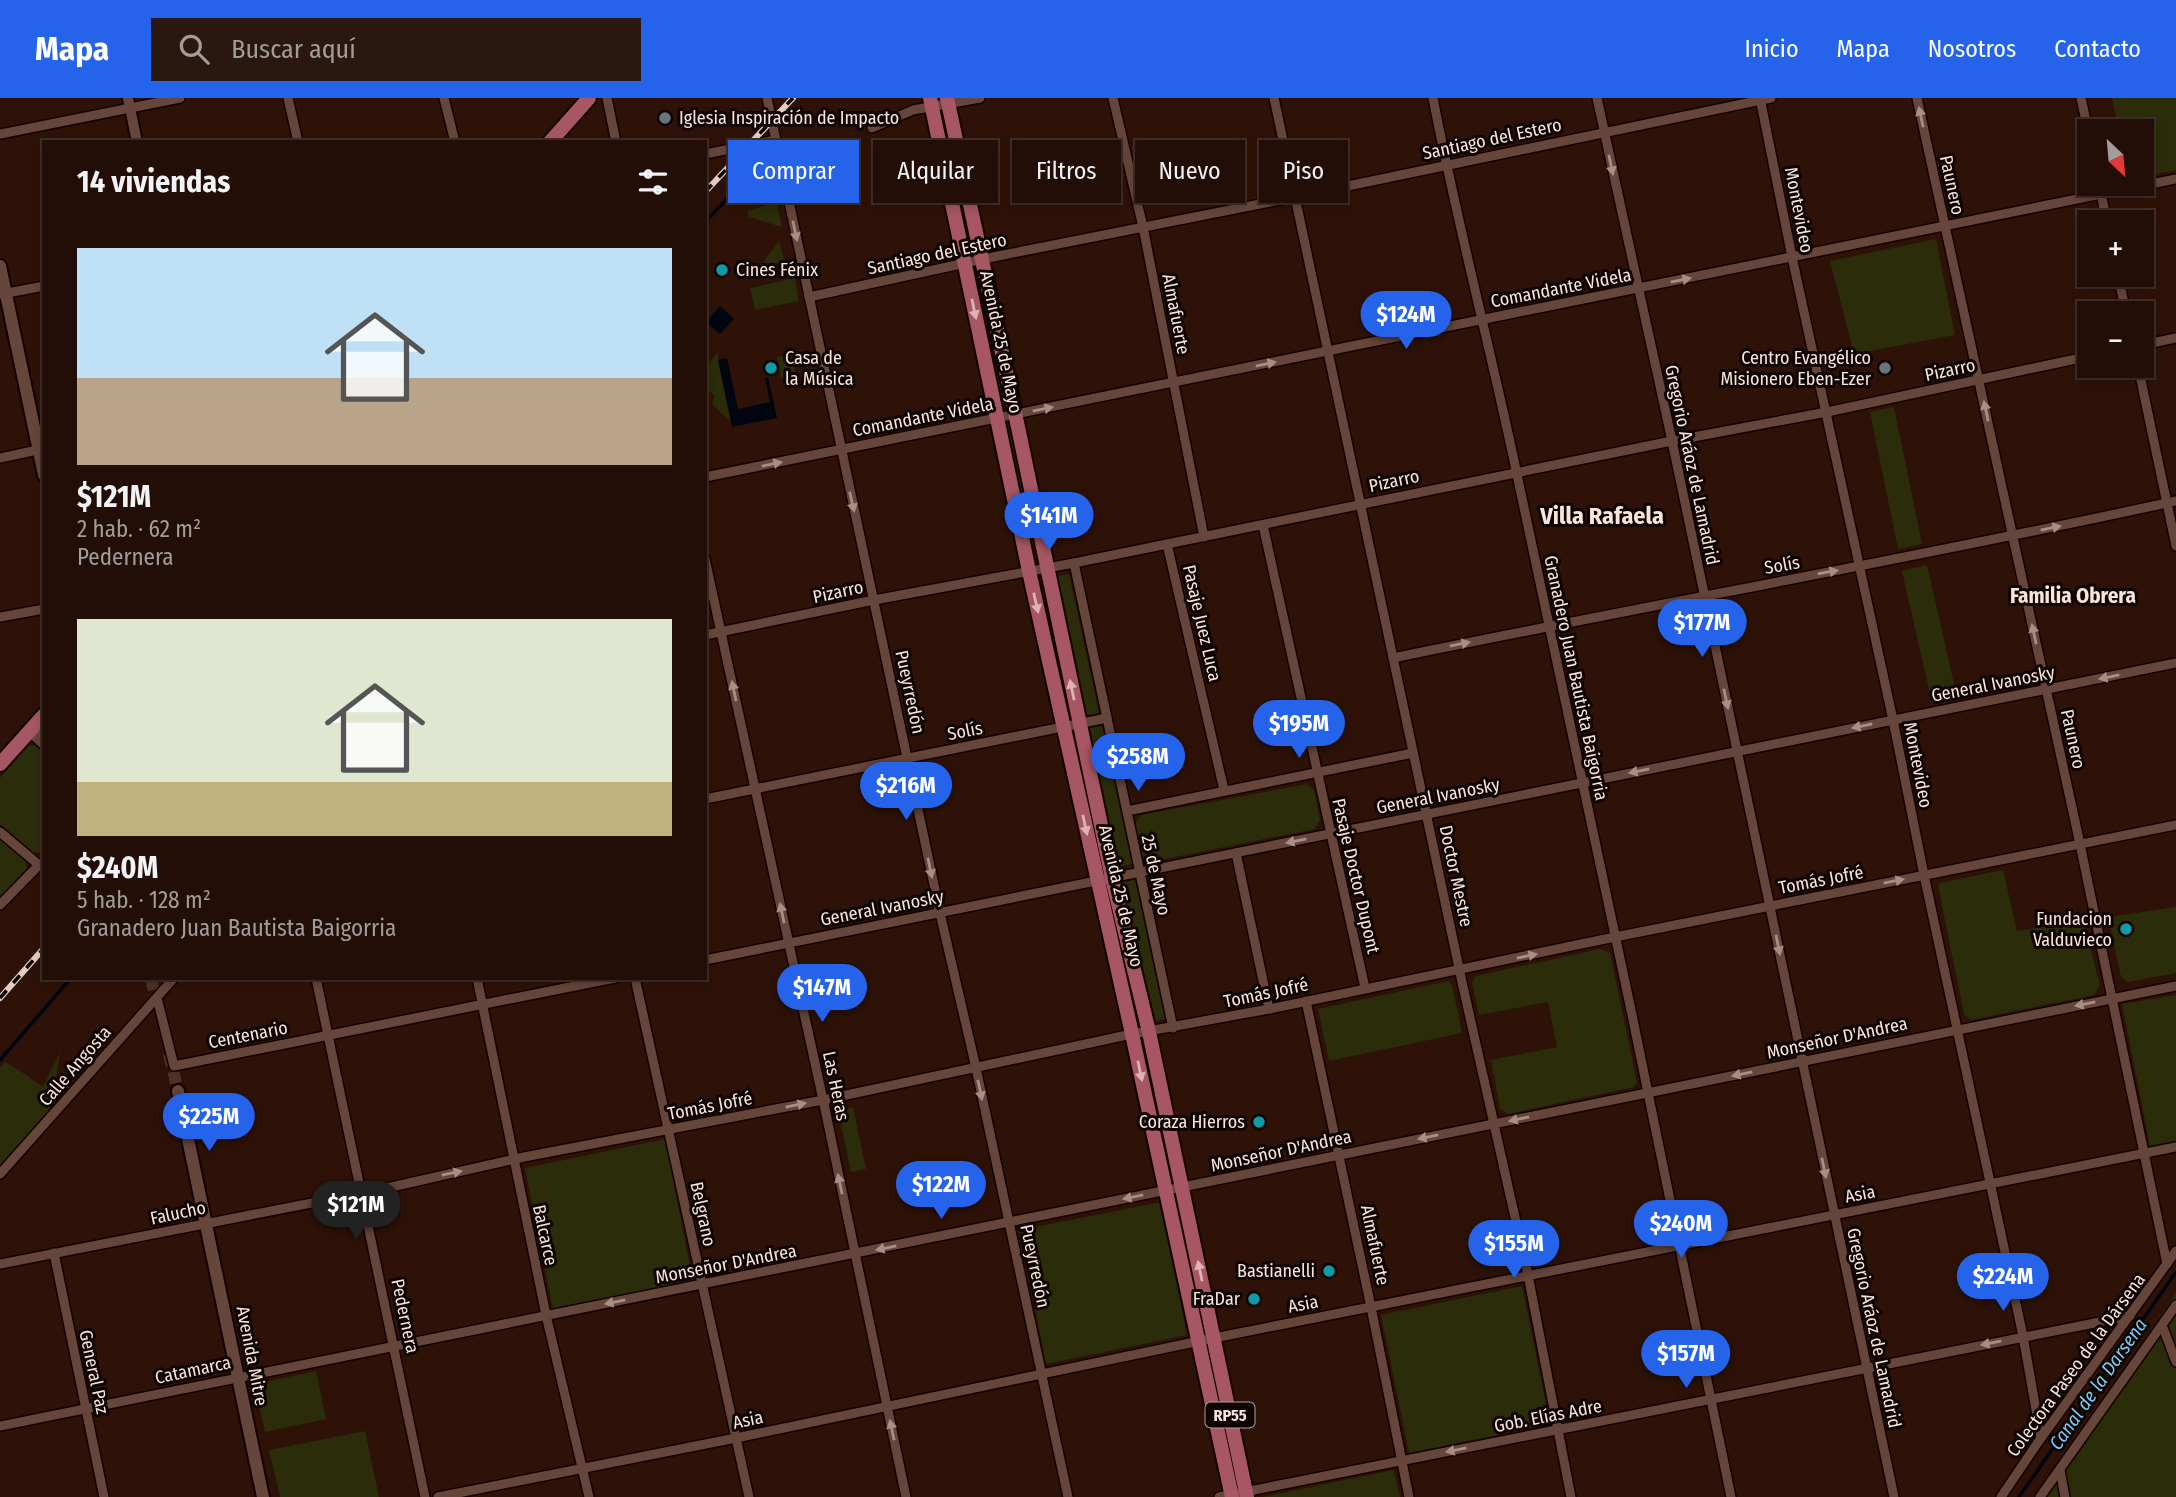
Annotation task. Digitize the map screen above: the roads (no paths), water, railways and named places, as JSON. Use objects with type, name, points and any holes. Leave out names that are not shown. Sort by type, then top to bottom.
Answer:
[{"type":"main road","points":[[552,140],[589,98]]},
{"type":"main road","name":"Avenida 25 de Mayo","points":[[947,100],[1079,724],[1132,1034],[1197,1341],[1235,1495]]},
{"type":"main road","name":"Avenida 25 de Mayo","points":[[931,102],[1064,727],[1104,879],[1149,1032],[1214,1338],[1235,1495]]},
{"type":"main road","points":[[0,266],[3,294],[41,449]]},
{"type":"main road","points":[[0,764],[42,717]]},
{"type":"main road","points":[[30,730],[42,741]]},
{"type":"main road","name":"Avenida Mitre","points":[[178,1091],[263,1497]]},
{"type":"street","points":[[0,134],[129,103],[180,98]]},
{"type":"street","points":[[288,98],[298,140]]},
{"type":"street","points":[[444,98],[454,140]]},
{"type":"street","points":[[607,98],[616,140]]},
{"type":"street","name":"Pueyrredón","points":[[767,98],[776,140]]},
{"type":"street","points":[[872,128],[931,102],[962,102],[980,98]]},
{"type":"street","name":"Almafuerte","points":[[1113,98],[1143,227],[1204,537]]},
{"type":"street","name":"Doctor Mestre","points":[[1273,98],[1282,140]]},
{"type":"street","name":"Granadero Juan Bautista Baigorria","points":[[1433,98],[1517,472],[1679,1245]]},
{"type":"street","name":"Gregorio Aráoz de Lamadrid","points":[[1597,98],[1672,441],[1894,1497]]},
{"type":"street","name":"Santiago del Estero","points":[[1348,186],[1771,98]]},
{"type":"street","name":"Paunero","points":[[1917,98],[2080,844],[2167,1264]]},
{"type":"street","points":[[2081,98],[2086,119]]},
{"type":"street","name":"Montevideo","points":[[1760,99],[2023,1336],[2040,1438]]},
{"type":"street","points":[[129,103],[137,140]]},
{"type":"street","points":[[707,154],[728,150]]},
{"type":"street","name":"Comandante Videla","points":[[2154,183],[2176,179]]},
{"type":"street","name":"Comandante Videla","points":[[707,477],[2091,196]]},
{"type":"street","name":"Pueyrredón","points":[[789,203],[1068,1497]]},
{"type":"street","name":"Santiago del Estero","points":[[808,297],[1265,203]]},
{"type":"street","name":"Doctor Mestre","points":[[1296,203],[1426,814],[1528,1275],[1571,1497]]},
{"type":"street","points":[[3,294],[42,286]]},
{"type":"street","points":[[2154,343],[2176,338]]},
{"type":"street","name":"Pizarro","points":[[707,635],[1827,412],[2077,359]]},
{"type":"street","points":[[2140,378],[2172,503],[2176,546]]},
{"type":"street","points":[[0,458],[41,449]]},
{"type":"street","name":"Solís","points":[[1394,657],[2172,503]]},
{"type":"street","name":"Pasaje Doctor Dupont","points":[[1263,525],[1365,988]]},
{"type":"street","name":"Pasaje Juez Luca","points":[[1167,544],[1224,790]]},
{"type":"street","name":"25 de Mayo","points":[[1074,563],[1172,1028]]},
{"type":"street","name":"Las Heras","points":[[707,568],[906,1497]]},
{"type":"street","points":[[0,617],[42,609]]},
{"type":"street","name":"General Ivanosky","points":[[707,960],[2176,663]]},
{"type":"street","name":"Solís","points":[[707,799],[1107,718]]},
{"type":"street","points":[[1127,811],[1413,753]]},
{"type":"street","name":"Tomás Jofré","points":[[362,1193],[513,1160],[823,1100],[1132,1034],[1269,1009],[2176,825]]},
{"type":"street","points":[[0,832],[39,865],[0,905]]},
{"type":"street","points":[[1236,853],[1269,1009]]},
{"type":"street","name":"Calle Angosta","points":[[0,1174],[172,980]]},
{"type":"street","name":"Pedernera","points":[[316,980],[425,1497]]},
{"type":"street","name":"Balcarce","points":[[477,980],[546,1315],[589,1497]]},
{"type":"street","points":[[328,1036],[605,980]]},
{"type":"street","name":"Belgrano","points":[[635,980],[749,1497]]},
{"type":"street","name":"Monseñor D'Andrea","points":[[392,1345],[702,1285],[2176,986]]},
{"type":"street","name":"Centenario","points":[[156,998],[174,1066],[328,1036]]},
{"type":"street","name":"Almafuerte","points":[[1306,1001],[1409,1497]]},
{"type":"street","name":"Asia","points":[[438,1497],[736,1438],[1197,1341],[2176,1147]]},
{"type":"street","name":"Falucho","points":[[0,1264],[362,1193]]},
{"type":"street","points":[[1679,1245],[1731,1497]]},
{"type":"street","name":"Colectora Paseo de la Dársena","points":[[2001,1497],[2040,1438],[2176,1251]]},
{"type":"street","name":"General Paz","points":[[54,1253],[104,1497]]},
{"type":"street","points":[[2040,1497],[2176,1305]]},
{"type":"street","name":"Gob. Elías Adre","points":[[1235,1495],[2023,1336],[2130,1317]]},
{"type":"street","points":[[2162,1325],[2176,1362]]},
{"type":"street","name":"Catamarca","points":[[0,1426],[392,1345]]},
{"type":"street","points":[[2060,1470],[2065,1497]]},
{"type":"waterway","points":[[707,220],[728,196]]},
{"type":"waterway","points":[[0,1060],[69,980]]},
{"type":"waterway","name":"Canal de la Darsena","points":[[2019,1497],[2176,1272]]},
{"type":"tunnel","points":[[151,980],[158,1009]]},
{"type":"tunnel","points":[[169,1054],[178,1091]]},
{"type":"railway","points":[[707,190],[793,98]]},
{"type":"railway","points":[[0,998],[42,950]]},
{"type":"place","name":"Iglesia Inspiración de Impacto","points":[[665,118]]},
{"type":"place","name":"Cines Fénix","points":[[722,270]]},
{"type":"place","name":"Casa de la Música","points":[[771,368]]},
{"type":"place","name":"Centro Evangélico Misionero Eben-Ezer","points":[[1885,368]]},
{"type":"place","name":"Fundacion Valduvieco","points":[[2126,929]]},
{"type":"place","name":"Coraza Hierros","points":[[1259,1122]]},
{"type":"place","name":"Bastianelli","points":[[1329,1271]]},
{"type":"place","name":"FraDar","points":[[1254,1299]]},
{"type":"district","name":"Villa Rafaela","points":[[1602,516]]},
{"type":"district","name":"Familia Obrera","points":[[2073,596]]}]
